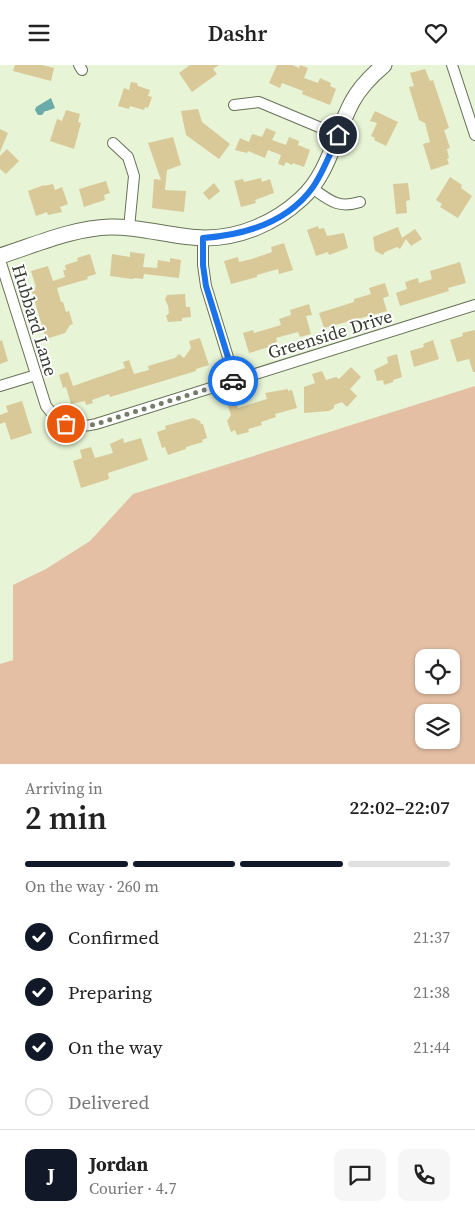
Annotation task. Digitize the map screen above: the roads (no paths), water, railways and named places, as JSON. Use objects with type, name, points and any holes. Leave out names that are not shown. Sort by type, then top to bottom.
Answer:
[{"type":"street","points":[[0,256],[81,231],[111,227],[203,238],[239,233],[263,225],[286,213],[312,188],[323,171],[352,102],[366,81],[384,65]]},
{"type":"street","points":[[452,65],[475,135]]},
{"type":"street","points":[[234,105],[259,102],[338,135]]},
{"type":"street","points":[[113,143],[128,157],[134,176],[129,228]]},
{"type":"street","points":[[312,188],[334,203],[344,205],[360,203]]},
{"type":"street","points":[[203,238],[206,286],[235,380]]},
{"type":"street","name":"Hubbard Lane","points":[[0,261],[46,406],[53,415]]},
{"type":"street","name":"Greenside Drive","points":[[53,415],[73,426],[88,426],[475,305]]},
{"type":"street","points":[[0,386],[36,375]]},
{"type":"water","points":[[51,98],[55,108],[45,111],[42,115],[38,115],[35,110],[36,107]]}]
